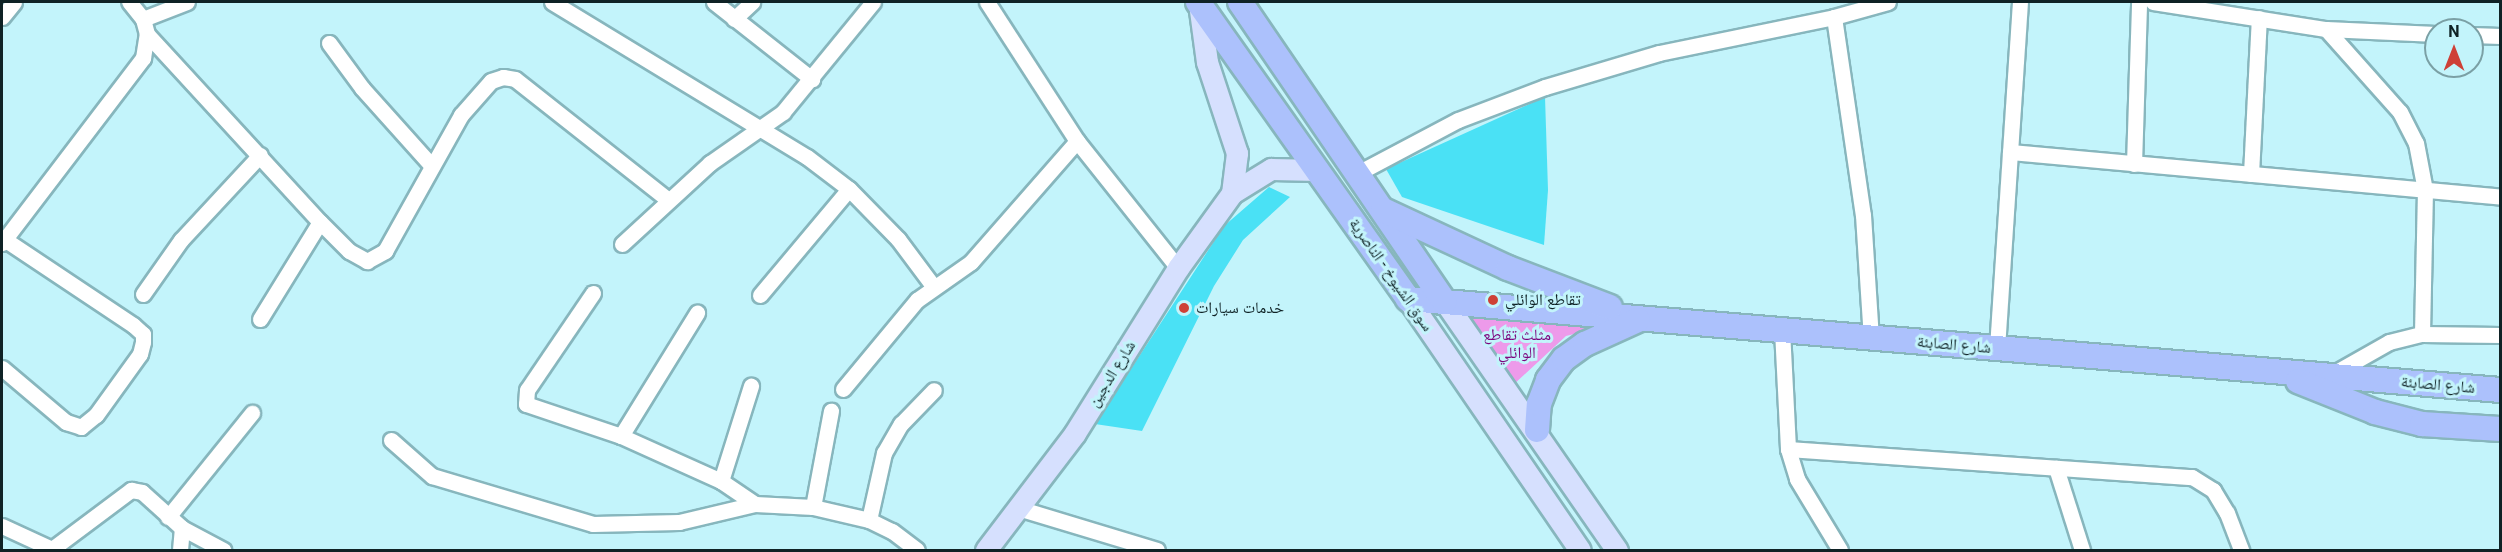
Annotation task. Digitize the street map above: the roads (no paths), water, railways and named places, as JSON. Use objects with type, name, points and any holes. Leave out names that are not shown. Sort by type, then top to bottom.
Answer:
[{"type":"main road","name":"سوق الشيوخ - الناصرية","points":[[1198,2],[1408,299]]},
{"type":"main road","name":"سوق الشيوخ - الناصرية","points":[[1240,2],[1445,302]]},
{"type":"main road","points":[[1381,208],[1508,268],[1640,318]]},
{"type":"main road","name":"شارع الصابئة","points":[[1408,299],[2500,390]]},
{"type":"main road","points":[[1537,430],[1539,404],[1548,380],[1564,359],[1585,344],[1640,318]]},
{"type":"main road","points":[[2265,371],[2375,412],[2422,424],[2500,429]]},
{"type":"street","points":[[2,16],[14,2]]},
{"type":"street","points":[[129,2],[145,27],[320,222],[349,251],[367,261],[385,251],[431,165],[461,116],[491,81],[503,77],[515,79],[667,199]]},
{"type":"street","points":[[145,27],[187,2]]},
{"type":"street","points":[[552,2],[763,128],[849,189],[898,239],[933,286]]},
{"type":"street","points":[[714,2],[812,79]]},
{"type":"street","points":[[734,19],[752,2]]},
{"type":"street","points":[[622,244],[667,199],[710,163],[783,112],[873,2]]},
{"type":"street","points":[[987,2],[1077,141],[1178,268]]},
{"type":"street","points":[[1198,2],[1208,62],[1236,153],[1232,193]]},
{"type":"street","points":[[1356,174],[1458,120],[1545,87],[1659,53],[1834,17],[1888,2]]},
{"type":"street","points":[[1996,348],[2020,2]]},
{"type":"street","points":[[2134,164],[2139,2]]},
{"type":"street","points":[[2153,2],[2326,29],[2424,33]]},
{"type":"street","points":[[1834,17],[1862,204],[1871,338]]},
{"type":"street","points":[[2252,174],[2259,18]]},
{"type":"street","points":[[2,368],[66,422],[81,427],[96,416],[140,354],[143,334],[133,325],[3,241],[143,58],[145,27]]},
{"type":"street","points":[[2326,29],[2400,112],[2416,143],[2425,190],[2422,334]]},
{"type":"street","points":[[2484,35],[2500,36]]},
{"type":"street","points":[[329,43],[362,88],[431,165]]},
{"type":"street","points":[[843,389],[933,286],[970,262],[1077,141]]},
{"type":"street","points":[[2010,152],[2500,197]]},
{"type":"street","points":[[143,294],[181,240],[260,155]]},
{"type":"street","name":"شارع الدجين","points":[[986,550],[1075,433],[1178,268],[1232,193],[1271,169],[1318,170]]},
{"type":"street","points":[[760,295],[849,189]]},
{"type":"street","points":[[260,319],[320,222]]},
{"type":"street","points":[[593,293],[527,390],[526,404],[621,436],[721,482],[755,504]]},
{"type":"street","name":"سوق الشيوخ - الناصرية","points":[[1408,299],[1580,550]]},
{"type":"street","name":"سوق الشيوخ - الناصرية","points":[[1445,302],[1537,430],[1617,550]]},
{"type":"street","points":[[621,436],[697,313]]},
{"type":"street","points":[[1782,330],[1788,450],[1797,479],[1840,550]]},
{"type":"street","points":[[2329,376],[2389,342],[2422,334],[2500,335]]},
{"type":"street","points":[[721,482],[752,386]]},
{"type":"street","points":[[869,520],[884,453],[901,424],[934,390]]},
{"type":"street","points":[[813,507],[831,411]]},
{"type":"street","points":[[168,518],[252,413]]},
{"type":"street","points":[[391,440],[432,476],[593,524],[679,522],[755,504],[813,507],[869,520],[892,531],[917,550]]},
{"type":"street","points":[[1788,450],[2192,477],[2213,490],[2227,513],[2241,550]]},
{"type":"street","points":[[2056,468],[2082,550]]},
{"type":"street","points":[[2,526],[52,549],[131,490],[142,492],[168,518],[223,550]]},
{"type":"street","points":[[1018,508],[1149,549]]},
{"type":"street","points":[[180,550],[182,528]]},
{"type":"place","name":"تقاطع الوائلي","points":[[1493,300]]},
{"type":"place","name":"خدمات سيارات","points":[[1184,308]]},
{"type":"park label","name":"مثلث تقاطع الوائلي","points":[[1517,344]]}]
